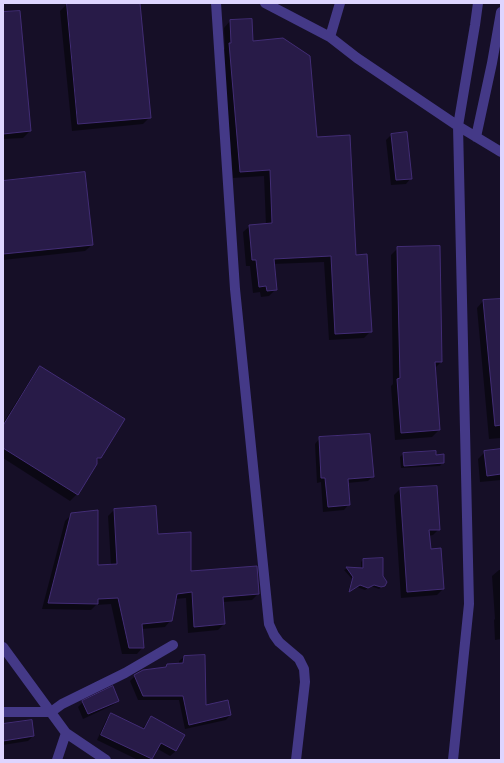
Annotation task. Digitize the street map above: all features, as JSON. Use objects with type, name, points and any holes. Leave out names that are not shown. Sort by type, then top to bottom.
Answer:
[{"type":"street","points":[[216,3],[235,289],[269,624],[279,642],[299,659],[304,669],[305,682],[296,760]]},
{"type":"street","points":[[265,3],[330,37],[357,58],[458,126],[501,152]]},
{"type":"street","points":[[330,37],[340,3]]},
{"type":"street","points":[[454,760],[469,604],[458,126],[476,25],[478,3]]},
{"type":"street","points":[[476,137],[501,12]]},
{"type":"street","points":[[3,712],[51,712],[62,704],[125,673],[173,645]]},
{"type":"street","points":[[3,647],[66,733],[106,760]]},
{"type":"street","points":[[57,760],[66,733]]},
{"type":"building","points":[[67,3],[140,3],[151,118],[78,124]]},
{"type":"building","points":[[20,11],[31,131],[3,134],[3,12]]},
{"type":"building","points":[[252,19],[253,41],[283,38],[310,56],[317,137],[350,135],[356,255],[367,254],[372,332],[335,334],[331,256],[274,259],[277,290],[267,291],[266,286],[259,287],[256,260],[252,260],[249,225],[272,223],[270,170],[240,172],[229,43],[231,43],[230,20]]},
{"type":"building","points":[[407,132],[412,179],[396,180],[391,134]]},
{"type":"building","points":[[85,172],[93,245],[3,254],[3,181]]},
{"type":"building","points":[[440,246],[442,362],[435,362],[440,430],[401,433],[397,379],[400,378],[397,247]]},
{"type":"building","points":[[501,299],[501,425],[495,426],[483,300]]},
{"type":"building","points":[[40,366],[125,419],[101,458],[97,458],[97,464],[78,495],[3,448],[3,426]]},
{"type":"building","points":[[370,434],[374,477],[348,479],[350,505],[328,507],[325,478],[321,478],[319,437]]},
{"type":"building","points":[[501,449],[501,474],[487,476],[484,451]]},
{"type":"building","points":[[436,451],[436,455],[444,454],[444,463],[404,466],[403,453]]},
{"type":"building","points":[[437,486],[440,530],[429,530],[431,549],[441,548],[444,589],[407,592],[400,488]]},
{"type":"building","points":[[156,506],[158,534],[191,532],[191,571],[257,566],[259,594],[223,597],[225,624],[194,627],[192,592],[177,594],[172,621],[142,624],[144,648],[129,648],[118,598],[98,599],[98,604],[48,603],[71,513],[98,510],[98,565],[117,564],[114,509]]},
{"type":"building","points":[[383,558],[383,576],[387,582],[385,586],[381,587],[374,585],[368,588],[360,585],[349,592],[353,577],[346,567],[363,568],[363,559]]},
{"type":"building","points":[[205,655],[206,705],[228,700],[231,715],[189,725],[183,696],[143,696],[134,675],[143,670],[166,667],[167,664],[183,663],[184,656]]},
{"type":"building","points":[[113,686],[119,701],[88,714],[82,701]]},
{"type":"building","points":[[111,713],[144,729],[151,716],[185,735],[176,751],[161,743],[152,759],[101,735]]},
{"type":"building","points":[[32,720],[34,736],[3,741],[3,724]]}]
